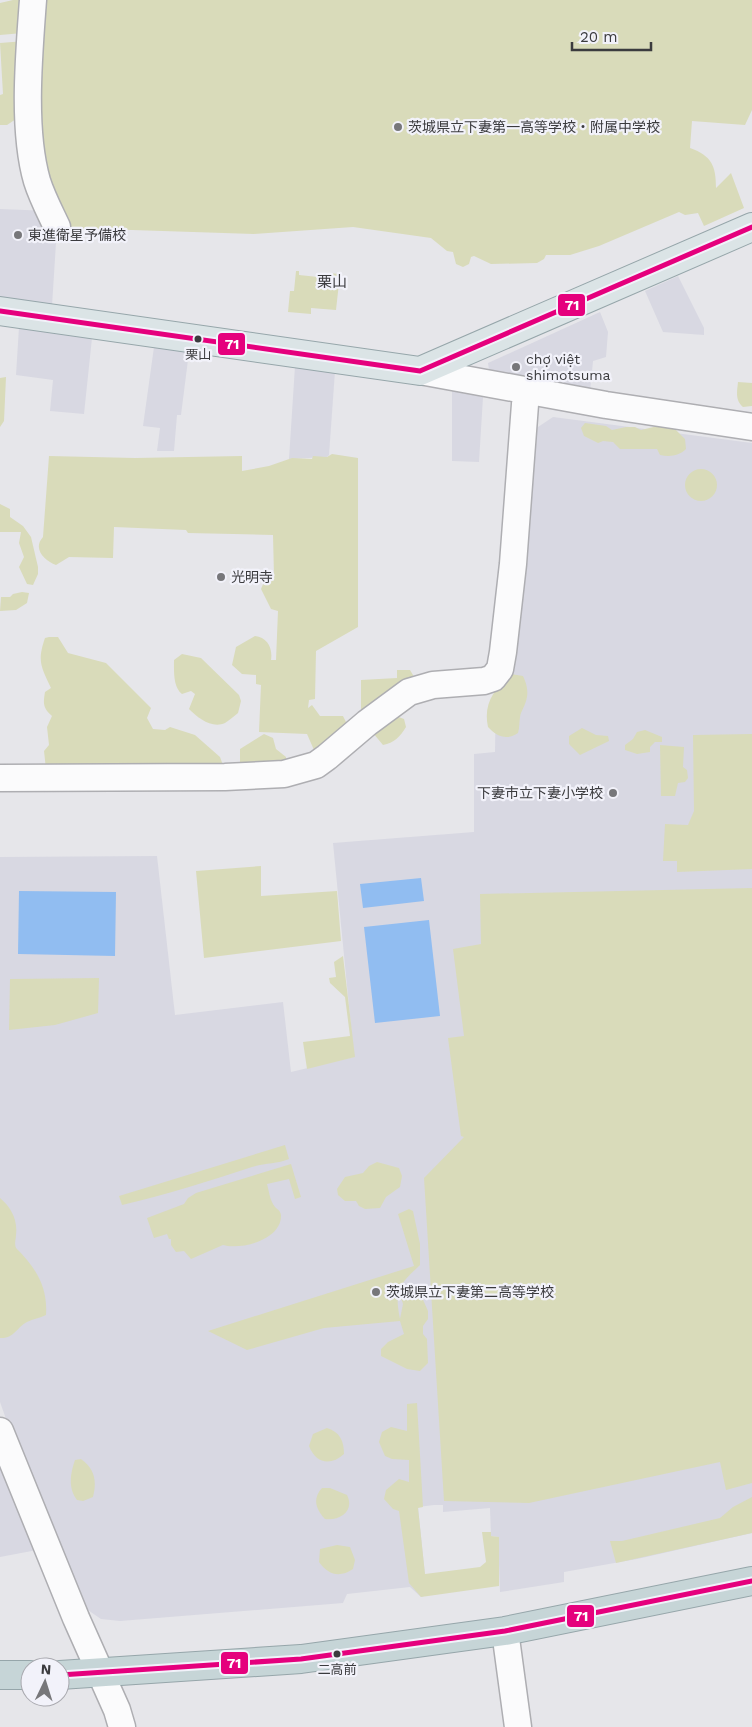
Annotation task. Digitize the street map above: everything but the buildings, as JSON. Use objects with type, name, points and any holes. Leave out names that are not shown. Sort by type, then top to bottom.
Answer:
[{"type":"highway","points":[[70,1674],[301,1659],[505,1631],[752,1581]]},
{"type":"highway","points":[[0,1675],[20,1675]]},
{"type":"main road","points":[[0,311],[420,371],[752,227]]},
{"type":"street","points":[[33,0],[29,67],[31,148],[37,181],[57,227]]},
{"type":"street","points":[[420,371],[526,391],[752,427]]},
{"type":"street","points":[[0,778],[225,777],[284,774],[316,765],[367,723],[409,692],[433,685],[484,681],[493,678],[500,669],[503,652],[513,564],[526,391]]},
{"type":"street","points":[[0,1431],[76,1618],[117,1710],[122,1727]]},
{"type":"street","points":[[505,1631],[518,1727]]},
{"type":"shaded area","points":[[0,209],[50,211],[57,227],[52,306],[0,298]]},
{"type":"shaded area","points":[[678,276],[704,328],[704,335],[663,332],[645,291]]},
{"type":"shaded area","points":[[600,312],[608,332],[606,357],[593,361],[590,391],[490,376],[488,363]]},
{"type":"shaded area","points":[[19,327],[92,338],[84,414],[50,411],[53,380],[16,375]]},
{"type":"shaded area","points":[[154,347],[189,352],[181,415],[177,415],[174,451],[157,451],[160,428],[143,426]]},
{"type":"shaded area","points":[[295,366],[335,371],[329,455],[327,457],[289,459]]},
{"type":"shaded area","points":[[452,391],[483,397],[479,462],[452,461]]},
{"type":"shaded area","name":"茨城県立下妻第二高等学校","points":[[553,417],[752,443],[752,1533],[637,1559],[564,1572],[564,1582],[500,1592],[498,1537],[491,1536],[490,1508],[443,1512],[443,1505],[418,1507],[427,1595],[421,1597],[410,1587],[347,1594],[343,1603],[120,1621],[101,1619],[82,1606],[16,1447],[0,1402],[0,857],[157,856],[175,1015],[283,1002],[291,1072],[354,1057],[333,843],[474,832],[474,754],[495,752],[496,692],[532,431]]},
{"type":"shaded area","points":[[0,1431],[37,1550],[0,1557]]},
{"type":"green space","points":[[26,0],[23,33],[0,35],[0,3]]},
{"type":"green space","name":"茨城県立下妻第一高等学校・附属中学校","points":[[41,0],[752,0],[752,110],[745,125],[692,121],[690,148],[708,158],[714,168],[716,188],[731,173],[744,208],[704,226],[698,213],[685,215],[679,212],[599,246],[570,255],[546,255],[544,259],[537,263],[491,264],[474,256],[471,257],[469,264],[463,267],[456,264],[453,252],[447,251],[431,238],[353,227],[254,234],[71,228],[55,202],[53,185],[48,178],[43,155],[44,148],[40,129]]},
{"type":"green space","points":[[25,41],[22,115],[7,125],[0,125],[0,95],[3,94],[0,43]]},
{"type":"green space","points":[[296,271],[299,271],[299,275],[328,278],[328,273],[340,274],[336,310],[311,308],[311,314],[288,312],[290,291],[294,291]]},
{"type":"green space","points":[[6,377],[4,421],[0,427],[0,378]]},
{"type":"green space","points":[[738,382],[752,383],[752,406],[743,407],[739,402],[737,396]]},
{"type":"green space","points":[[585,423],[606,426],[612,430],[626,427],[635,427],[641,430],[662,425],[672,426],[685,439],[686,449],[677,455],[667,456],[660,455],[657,449],[620,449],[613,442],[603,441],[598,443],[584,436],[581,428]]},
{"type":"green space","points":[[332,454],[358,458],[358,627],[316,651],[315,699],[309,700],[308,708],[312,705],[320,716],[343,716],[346,722],[314,750],[307,734],[259,732],[261,685],[256,684],[256,675],[242,674],[232,665],[236,647],[255,636],[266,641],[270,647],[271,660],[276,660],[278,611],[271,609],[261,589],[264,582],[274,576],[273,535],[188,533],[186,530],[114,527],[113,558],[69,557],[56,565],[44,558],[39,550],[40,541],[43,537],[49,456],[135,458],[242,456],[242,471],[269,466],[292,458],[312,459],[313,456],[327,457]]},
{"type":"green space","points":[[701,469],[707,470],[712,474],[716,479],[716,491],[712,496],[707,500],[701,501],[695,500],[690,496],[686,491],[685,485],[686,479],[690,474],[695,470]]},
{"type":"green space","points":[[0,504],[10,509],[10,517],[23,526],[31,537],[38,567],[38,574],[33,585],[27,584],[19,567],[24,557],[19,543],[21,532],[0,532]]},
{"type":"green space","points":[[29,593],[27,603],[16,610],[0,611],[1,597],[10,597],[13,594]]},
{"type":"green space","points":[[58,637],[68,653],[106,663],[151,708],[147,718],[153,729],[165,730],[170,727],[195,735],[220,757],[224,768],[46,769],[44,751],[49,745],[47,727],[52,716],[44,706],[44,700],[45,692],[51,688],[41,664],[41,653],[45,638]]},
{"type":"green space","points":[[182,654],[201,658],[239,695],[241,701],[238,713],[225,723],[215,725],[201,719],[189,709],[195,694],[191,691],[182,694],[177,687],[175,678],[174,660]]},
{"type":"green space","points":[[397,670],[410,670],[417,682],[361,717],[361,680],[397,678]]},
{"type":"green space","points":[[511,674],[523,676],[527,686],[527,695],[520,715],[518,733],[506,737],[498,735],[488,727],[487,711],[495,691]]},
{"type":"green space","points":[[396,716],[404,719],[406,727],[396,739],[383,745],[373,733]]},
{"type":"green space","points":[[582,728],[596,735],[608,736],[609,741],[580,755],[569,744],[569,736]]},
{"type":"green space","points":[[645,730],[662,737],[662,742],[655,742],[650,747],[650,752],[637,754],[625,750],[625,745],[633,739],[637,732]]},
{"type":"green space","points":[[264,734],[273,738],[276,749],[286,757],[286,764],[240,766],[240,749]]},
{"type":"green space","points":[[752,734],[752,869],[677,872],[677,861],[663,861],[665,824],[688,825],[694,811],[693,735]]},
{"type":"green space","points":[[660,745],[684,747],[683,767],[687,770],[688,778],[685,782],[678,783],[675,796],[661,796]]},
{"type":"green space","points":[[261,866],[261,896],[337,891],[341,941],[204,958],[196,871]]},
{"type":"green space","points":[[752,888],[752,1483],[726,1490],[720,1462],[529,1503],[444,1501],[424,1178],[464,1137],[461,1136],[448,1038],[464,1036],[453,949],[481,944],[480,894]]},
{"type":"green space","points":[[343,956],[355,1057],[307,1069],[303,1042],[350,1036],[345,997],[330,983],[329,978],[336,977],[334,962]]},
{"type":"green space","points":[[99,978],[98,1013],[55,1025],[9,1030],[10,979]]},
{"type":"green space","points":[[285,1145],[289,1159],[252,1167],[204,1183],[122,1205],[119,1196]]},
{"type":"green space","points":[[377,1162],[399,1168],[402,1176],[400,1187],[386,1197],[380,1208],[365,1209],[359,1206],[356,1201],[345,1201],[338,1195],[337,1189],[345,1177],[363,1173],[369,1166]]},
{"type":"green space","points":[[291,1164],[301,1197],[295,1199],[289,1179],[267,1184],[272,1202],[281,1216],[279,1224],[267,1237],[240,1246],[223,1245],[191,1259],[184,1251],[176,1252],[167,1234],[154,1238],[147,1218],[184,1204],[188,1198],[196,1193]]},
{"type":"green space","points":[[0,1198],[13,1214],[16,1224],[16,1248],[29,1262],[39,1278],[45,1295],[46,1305],[46,1315],[27,1322],[12,1335],[5,1338],[0,1338]]},
{"type":"green space","points":[[409,1209],[413,1211],[420,1244],[420,1265],[400,1288],[398,1309],[400,1319],[403,1304],[400,1295],[409,1291],[420,1293],[428,1311],[428,1319],[423,1326],[423,1334],[427,1339],[428,1363],[420,1371],[407,1369],[381,1356],[381,1349],[388,1342],[404,1334],[400,1321],[324,1328],[247,1350],[208,1331],[414,1266],[398,1214]]},
{"type":"green space","points":[[417,1403],[423,1507],[418,1508],[425,1574],[480,1567],[486,1562],[482,1532],[491,1532],[491,1536],[499,1537],[499,1586],[421,1597],[409,1583],[399,1511],[393,1509],[384,1499],[386,1490],[399,1479],[409,1482],[409,1460],[392,1459],[385,1456],[379,1442],[382,1432],[391,1427],[407,1431],[407,1404]]},
{"type":"green space","points":[[327,1428],[335,1432],[342,1441],[344,1454],[334,1460],[324,1461],[316,1457],[309,1446],[313,1434]]},
{"type":"green space","points":[[81,1459],[92,1471],[95,1481],[93,1497],[83,1501],[77,1500],[71,1486],[75,1460]]},
{"type":"green space","points":[[322,1488],[330,1488],[347,1495],[349,1506],[345,1514],[341,1517],[325,1519],[316,1504],[317,1496]]},
{"type":"green space","points":[[752,1497],[752,1533],[616,1563],[610,1541],[622,1541],[720,1518],[733,1507]]},
{"type":"green space","points":[[337,1545],[350,1547],[355,1560],[353,1569],[343,1574],[334,1574],[326,1570],[319,1562],[320,1549]]},
{"type":"water","points":[[421,878],[424,901],[363,908],[360,884]]},
{"type":"water","points":[[19,891],[116,892],[115,956],[18,954]]},
{"type":"water","points":[[429,920],[440,1016],[375,1023],[364,927]]},
{"type":"transit line","name":"71","points":[[0,311],[420,371],[752,227]]},
{"type":"transit line","name":"71","points":[[70,1674],[301,1659],[505,1631],[752,1581]]},
{"type":"place","name":"茨城県立下妻第一高等学校・附属中学校","points":[[398,127]]},
{"type":"place","name":"東進衛星予備校","points":[[18,235]]},
{"type":"place","name":"栗山","points":[[198,339]]},
{"type":"place","name":"chợ việt shimotsuma","points":[[516,367]]},
{"type":"place","name":"光明寺","points":[[221,577]]},
{"type":"place","name":"下妻市立下妻小学校","points":[[613,793]]},
{"type":"place","name":"茨城県立下妻第二高等学校","points":[[376,1292]]},
{"type":"place","name":"二高前","points":[[337,1654]]},
{"type":"district","name":"栗山","points":[[332,282]]}]
